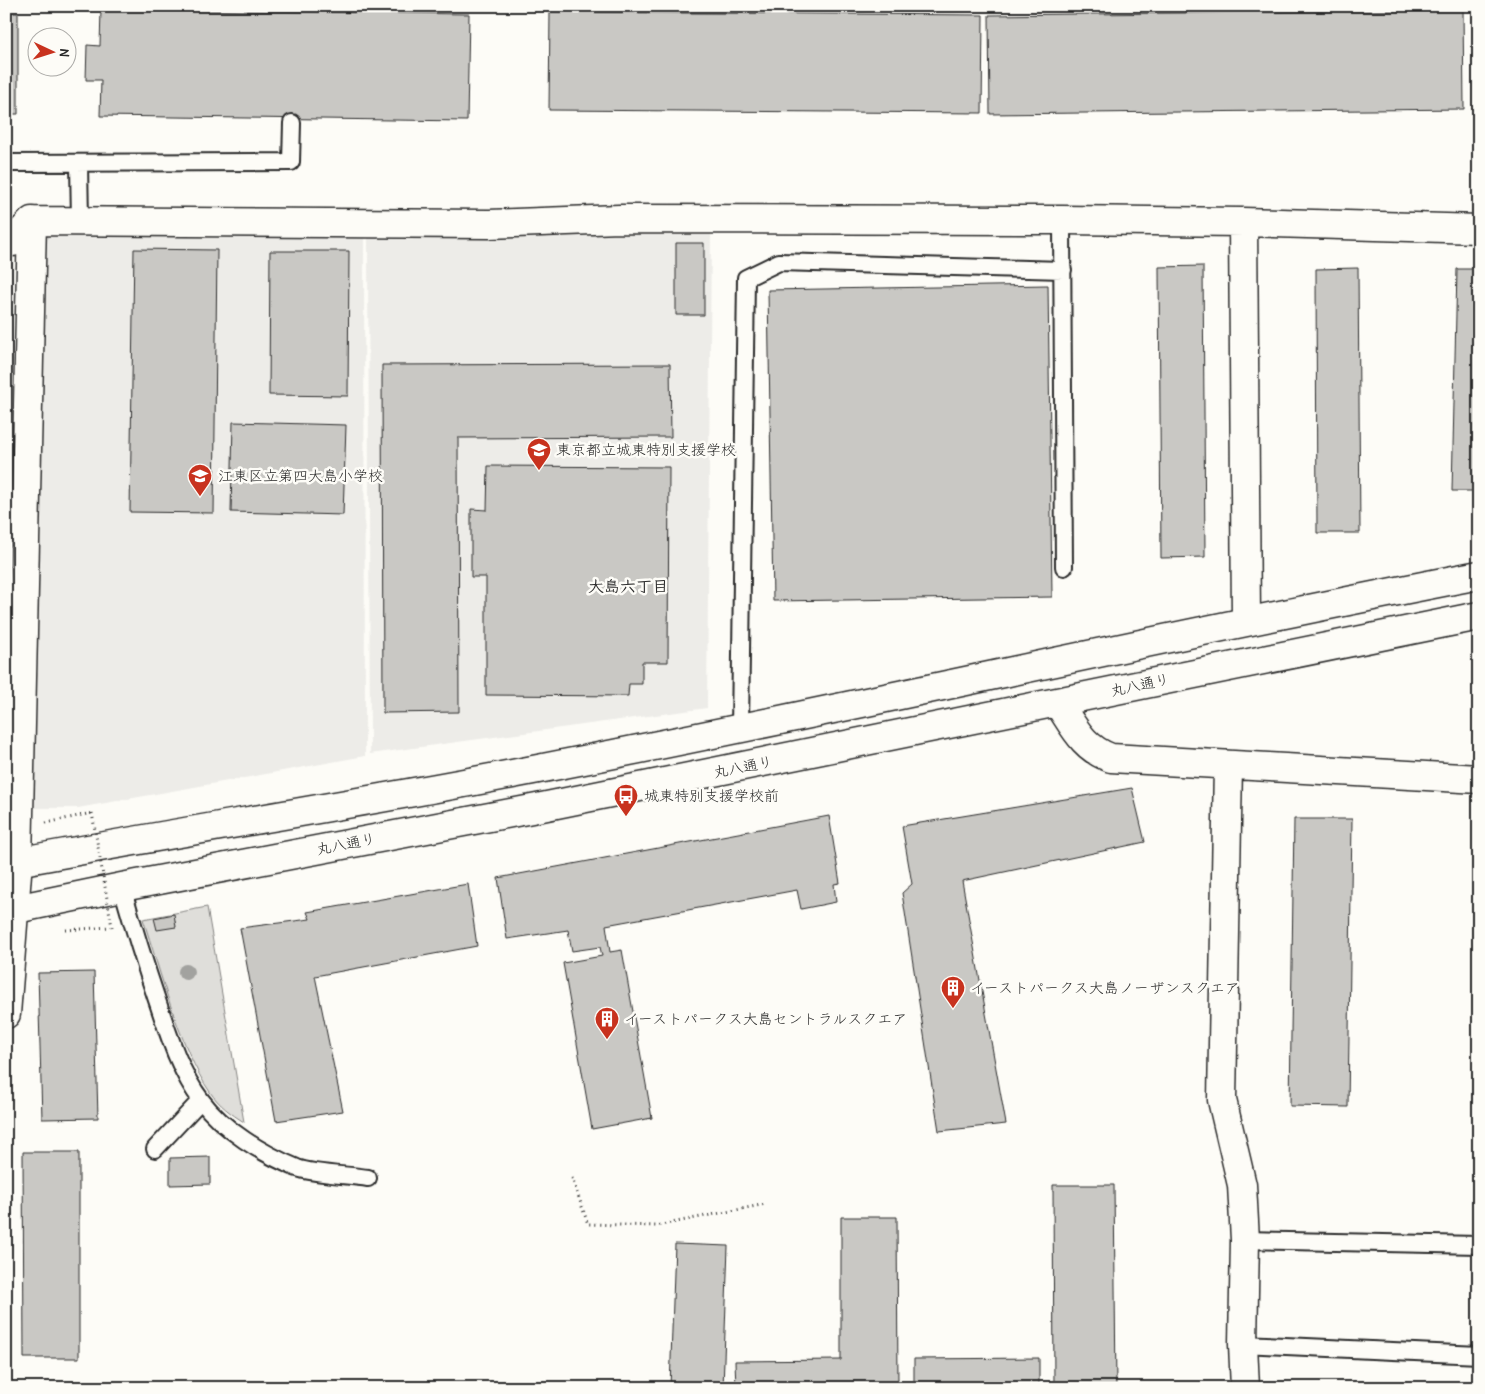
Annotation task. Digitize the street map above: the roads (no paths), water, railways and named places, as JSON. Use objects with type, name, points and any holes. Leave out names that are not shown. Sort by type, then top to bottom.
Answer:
[{"type":"street","points":[[6,242],[12,242],[32,221],[489,224],[619,220],[1062,220],[1242,222],[1479,229]]},
{"type":"street","points":[[6,1014],[11,910],[14,682],[32,221]]},
{"type":"street","points":[[1242,222],[1257,618]]},
{"type":"street","points":[[12,862],[530,771],[740,729],[1257,618],[1479,575]]},
{"type":"street","name":"丸八通り","points":[[11,910],[537,808],[1058,703],[1274,656],[1479,616]]},
{"type":"street","points":[[1058,703],[1082,739],[1096,753],[1112,758],[1479,779]]},
{"type":"street","points":[[1228,766],[1222,1100],[1242,1184],[1245,1240],[1243,1344],[1245,1388]]},
{"type":"lane","points":[[6,163],[291,162],[292,123]]},
{"type":"lane","points":[[79,163],[80,221]]},
{"type":"lane","points":[[1062,220],[1064,567]]},
{"type":"lane","points":[[740,729],[746,278],[779,262],[1063,270]]},
{"type":"lane","points":[[122,887],[137,941],[167,1032],[182,1068],[201,1100],[214,1116],[251,1144],[298,1168],[368,1178]]},
{"type":"lane","points":[[155,1149],[201,1100]]},
{"type":"lane","points":[[1245,1240],[1479,1245]]},
{"type":"lane","points":[[1243,1344],[1479,1355]]},
{"type":"place","name":"東京都立城東特別支援学校","points":[[539,471]]},
{"type":"place","name":"江東区立第四大島小学校","points":[[200,497]]},
{"type":"place","name":"城東特別支援学校前","points":[[626,817]]},
{"type":"place","name":"イーストパークス大島ノーザンスクエア","points":[[953,1009]]},
{"type":"place","name":"イーストパークス大島セントラルスクエア","points":[[607,1040]]},
{"type":"district","name":"大島六丁目","points":[[628,586]]}]
